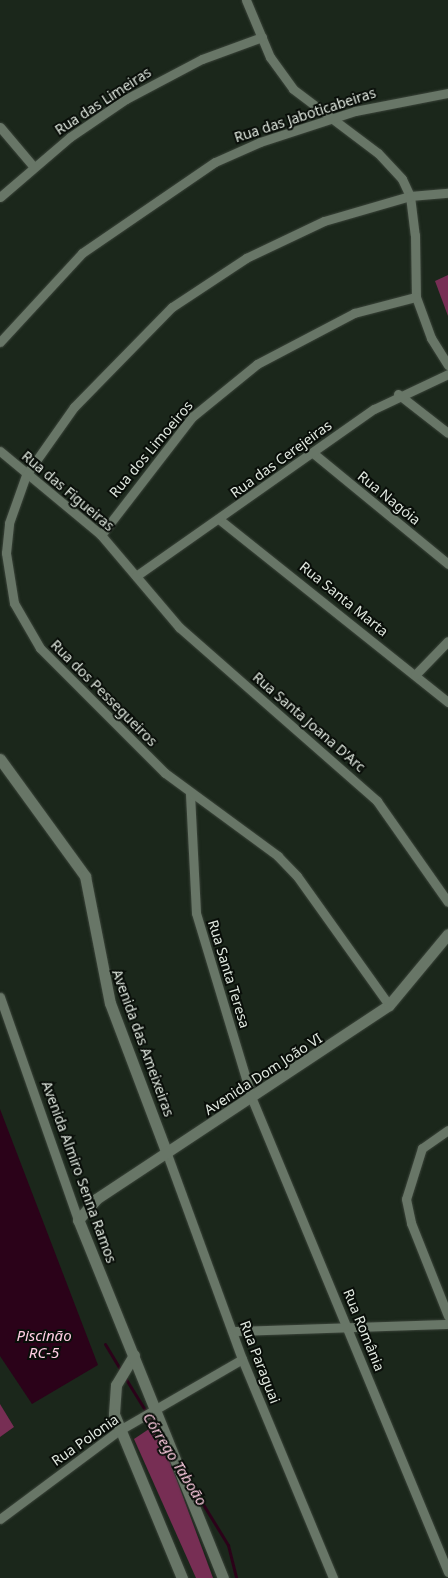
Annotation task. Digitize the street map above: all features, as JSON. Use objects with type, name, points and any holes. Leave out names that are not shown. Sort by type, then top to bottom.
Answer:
[{"type":"street","points":[[246,0],[262,37],[293,89],[334,118],[394,168],[410,196],[416,297],[431,338],[448,365]]},
{"type":"street","name":"Rua das Limeiras","points":[[0,197],[33,166],[141,90],[202,59],[262,37]]},
{"type":"street","name":"Rua das Jaboticabeiras","points":[[0,342],[82,253],[165,193],[236,152],[334,118],[397,100],[448,93]]},
{"type":"street","points":[[0,127],[33,166]]},
{"type":"street","name":"Rua dos Pessegueiros","points":[[389,1005],[297,876],[255,836],[190,794],[86,699],[24,627],[7,577],[6,553],[9,523],[26,476],[74,407],[172,307],[246,258],[286,238],[351,212],[410,196],[448,193]]},
{"type":"street","name":"Rua dos Limoeiros","points":[[101,535],[192,417],[257,364],[354,313],[416,297]]},
{"type":"street","name":"Rua das Cerejeiras","points":[[136,576],[220,520],[398,394],[448,374]]},
{"type":"street","points":[[398,394],[448,433]]},
{"type":"street","name":"Rua das Figueiras","points":[[0,451],[26,476],[101,535],[136,576]]},
{"type":"street","name":"Rua Nagóia","points":[[313,454],[448,564]]},
{"type":"street","name":"Rua Santa Marta","points":[[220,520],[448,702]]},
{"type":"street","name":"Rua Santa Joana D'Arc","points":[[136,576],[179,627],[377,801],[448,902]]},
{"type":"street","points":[[415,675],[448,641]]},
{"type":"street","name":"Avenida das Ameixeiras","points":[[0,759],[85,876],[110,1002],[167,1154]]},
{"type":"street","name":"Rua Santa Teresa","points":[[190,794],[196,913],[252,1099]]},
{"type":"street","name":"Avenida Dom João VI","points":[[78,1220],[96,1199],[252,1099],[389,1005],[448,934]]},
{"type":"street","name":"Avenida Almiro Senna Ramos","points":[[0,997],[78,1220],[134,1355],[222,1578]]},
{"type":"street","name":"Rua România","points":[[252,1099],[448,1572]]},
{"type":"street","points":[[448,1130],[418,1154],[406,1199],[411,1223],[448,1316]]},
{"type":"street","name":"Rua Paraguai","points":[[167,1154],[234,1331],[242,1359],[333,1578]]},
{"type":"street","points":[[234,1331],[448,1324]]},
{"type":"street","points":[[134,1355],[113,1398],[118,1431],[182,1578]]},
{"type":"street","name":"Rua Polonia","points":[[0,1519],[118,1431],[242,1359]]},
{"type":"shaded area","points":[[448,275],[448,316],[435,281]]},
{"type":"shaded area","points":[[0,1404],[14,1427],[0,1437]]},
{"type":"shaded area","points":[[152,1427],[168,1456],[213,1578],[196,1578],[134,1439]]},
{"type":"water","name":"Piscinão RC-5","points":[[0,1109],[98,1365],[32,1404],[0,1356]]},
{"type":"waterway","name":"Córrego Taboão","points":[[105,1344],[121,1371]]},
{"type":"waterway","name":"Córrego Taboão","points":[[124,1376],[158,1431]]},
{"type":"waterway","name":"Córrego Taboão","points":[[190,1483],[228,1545],[236,1578]]}]
